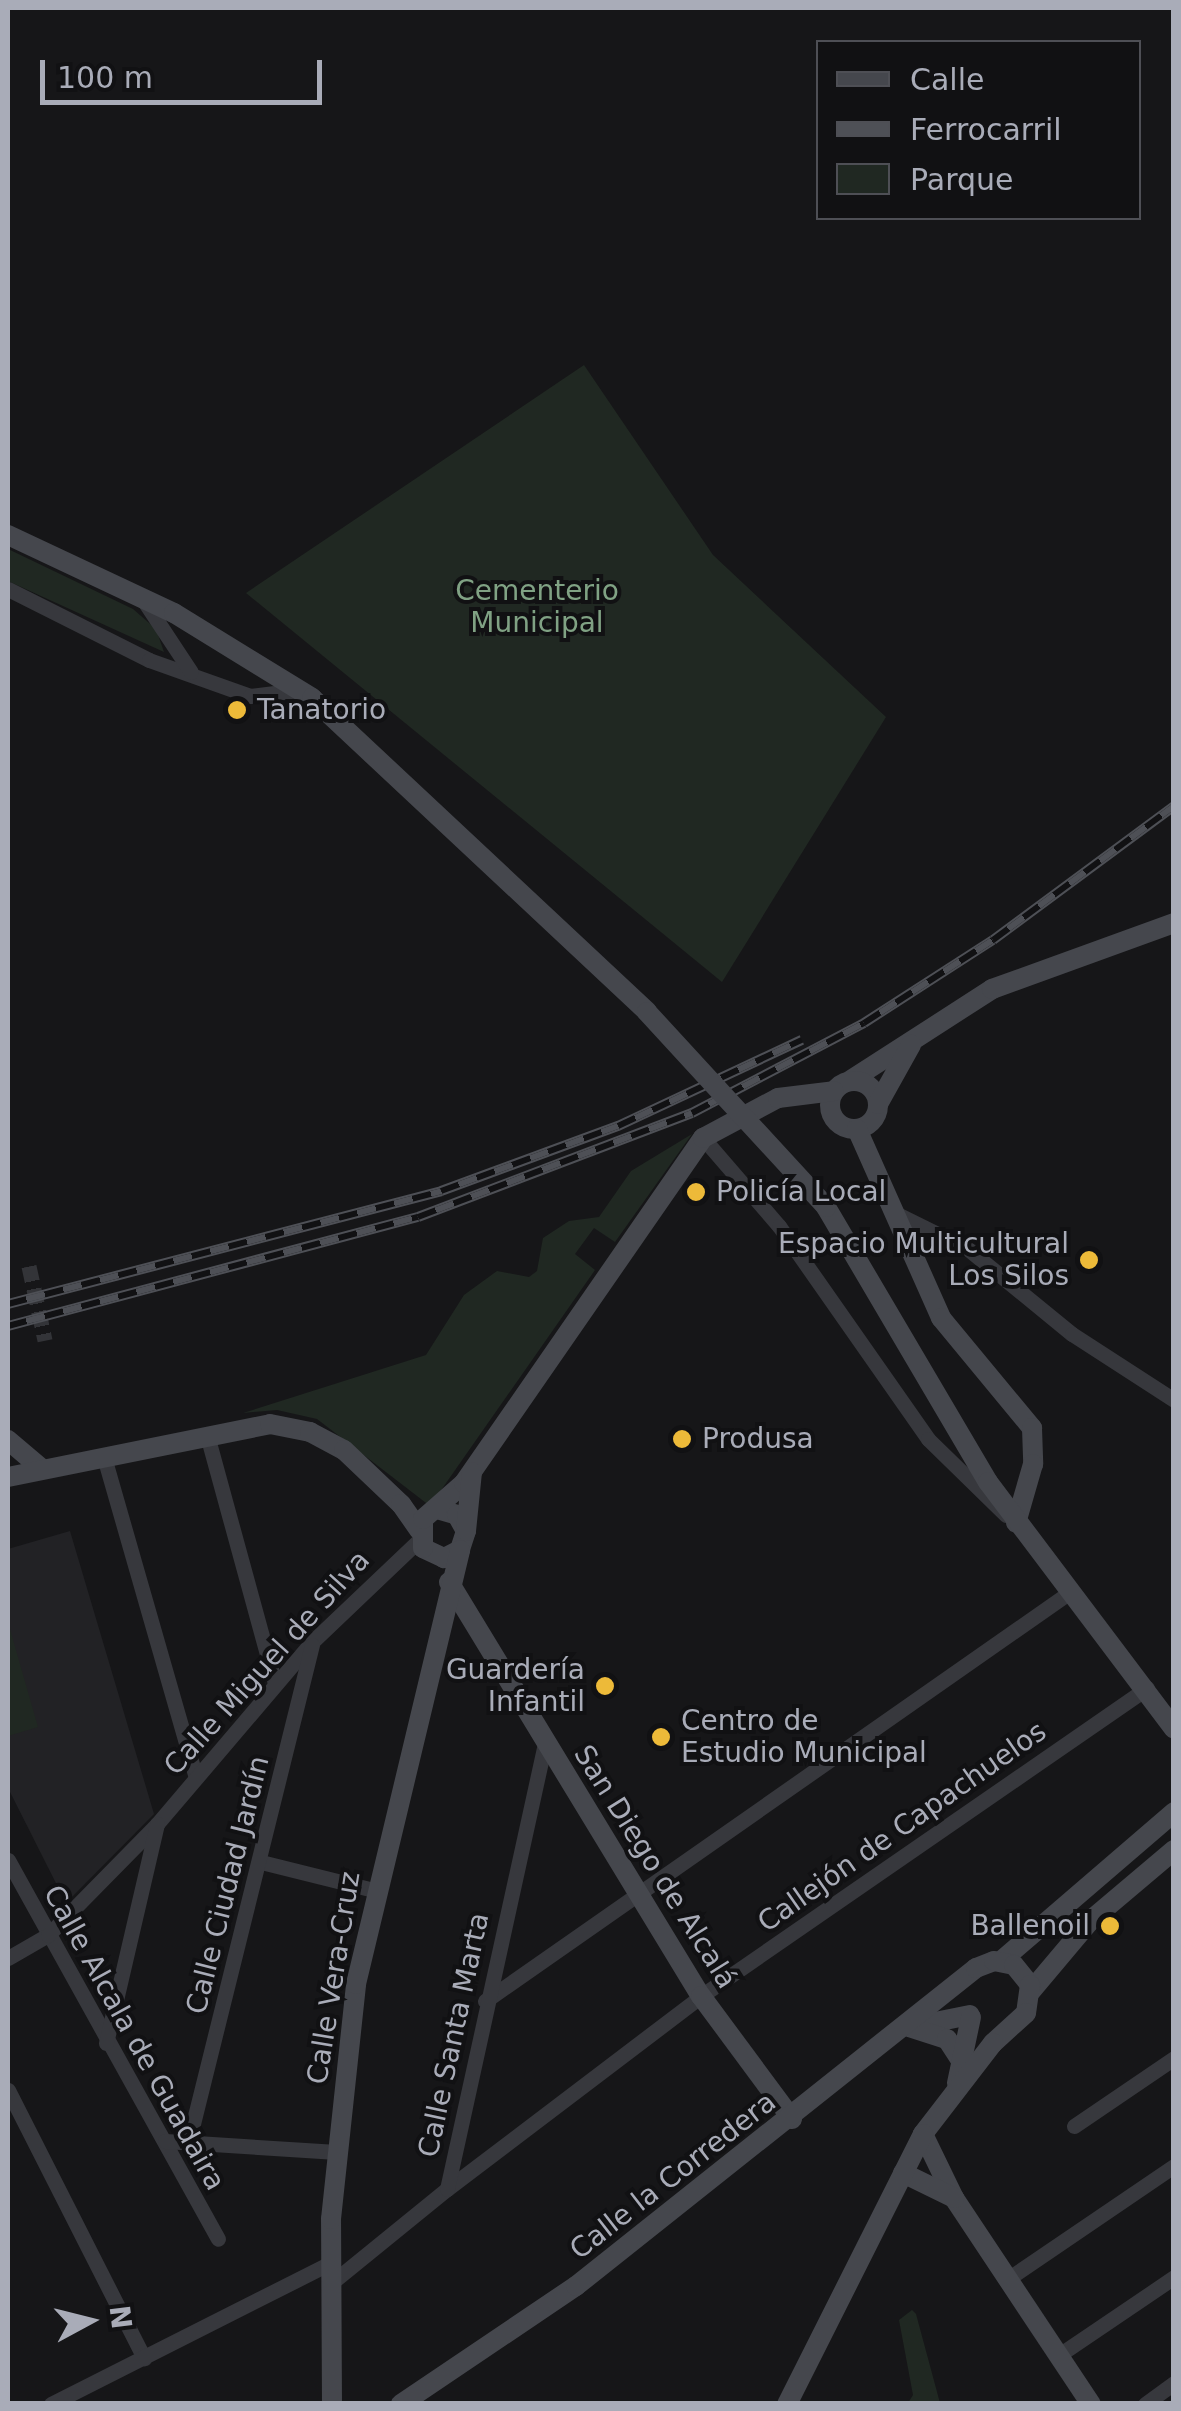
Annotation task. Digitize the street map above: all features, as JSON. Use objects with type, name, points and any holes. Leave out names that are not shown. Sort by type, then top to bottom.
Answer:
[{"type":"street","points":[[8,535],[141,598],[299,690],[483,853],[647,1012],[826,1206],[1016,1524],[1172,1723]]},
{"type":"street","points":[[8,589],[149,660],[250,696],[299,690]]},
{"type":"street","points":[[141,598],[191,672]]},
{"type":"street","points":[[834,1118],[842,1086],[992,989],[1174,923]]},
{"type":"street","points":[[856,1129],[877,1109],[914,1041]]},
{"type":"street","points":[[427,1523],[472,1472],[703,1138],[778,1098],[842,1086],[873,1089],[895,1208]]},
{"type":"street","points":[[778,1098],[856,1129],[895,1208],[940,1318],[1032,1428],[1033,1464],[1016,1524]]},
{"type":"street","points":[[703,1138],[779,1226],[928,1439],[972,1488],[1016,1524]]},
{"type":"street","points":[[895,1208],[968,1248],[1072,1334],[1174,1400]]},
{"type":"street","points":[[8,1475],[270,1424],[310,1432],[344,1450],[427,1523]]},
{"type":"street","points":[[207,1435],[275,1683]]},
{"type":"street","points":[[10,1443],[42,1468]]},
{"type":"street","points":[[8,1475],[15,1460],[10,1443]]},
{"type":"street","points":[[104,1457],[196,1777]]},
{"type":"street","points":[[451,1586],[463,1541],[472,1472]]},
{"type":"street","points":[[427,1523],[457,1515],[463,1541]]},
{"type":"street","name":"Calle Miguel de Silva","points":[[8,1958],[48,1935],[157,1824],[275,1683],[427,1523]]},
{"type":"street","name":"San Diego de Alcalá","points":[[427,1523],[436,1557],[451,1586],[545,1744],[701,1996],[792,2120]]},
{"type":"street","points":[[436,1557],[463,1541]]},
{"type":"street","name":"Calle Vera-Cruz","points":[[348,2404],[333,2398],[330,2274],[338,2152],[373,1890],[451,1586]]},
{"type":"street","points":[[485,2002],[1070,1592]]},
{"type":"street","name":"Calle Ciudad Jardín","points":[[189,2140],[313,1641]]},
{"type":"street","name":"Callejón de Capachuelos","points":[[446,2189],[701,1996],[1148,1688]]},
{"type":"street","name":"Calle Santa Marta","points":[[51,2404],[330,2274],[446,2189],[545,1744]]},
{"type":"street","points":[[952,2096],[964,2064],[971,2016],[964,1994],[968,1978],[982,1965],[1001,1961],[1174,1812]]},
{"type":"street","points":[[106,2043],[157,1824]]},
{"type":"street","points":[[786,2404],[922,2134],[1009,2027],[1026,2013],[1031,1991],[1090,1921],[1172,1854]]},
{"type":"street","name":"Calle Alcala de Guadaira","points":[[8,1860],[218,2239]]},
{"type":"street","points":[[260,1862],[373,1890]]},
{"type":"street","points":[[1001,1961],[1024,1973],[1031,1991]]},
{"type":"street","name":"Calle la Corredera","points":[[401,2404],[576,2286],[968,1978]]},
{"type":"street","points":[[908,2027],[971,2016],[988,2028],[1009,2027]]},
{"type":"street","points":[[908,2027],[950,2041],[964,2064]]},
{"type":"street","points":[[1074,2126],[1174,2058]]},
{"type":"street","points":[[8,2090],[144,2358]]},
{"type":"street","points":[[922,2134],[954,2198],[1091,2404]]},
{"type":"street","points":[[164,2140],[338,2152]]},
{"type":"street","points":[[1009,2278],[1174,2166]]},
{"type":"street","points":[[904,2173],[954,2198]]},
{"type":"street","points":[[1059,2355],[1174,2277]]},
{"type":"street","points":[[1145,2404],[1174,2384]]},
{"type":"shaded area","points":[[70,1531],[154,1814],[66,1903],[8,1788],[8,1549]]},
{"type":"green space","name":"Cementerio Municipal","points":[[584,365],[713,555],[886,717],[722,982],[246,593]]},
{"type":"green space","points":[[8,549],[133,609],[156,629],[164,652],[8,581]]},
{"type":"green space","points":[[692,1134],[615,1242],[594,1228],[575,1254],[595,1270],[430,1506],[317,1419],[277,1410],[243,1413],[426,1355],[464,1295],[497,1271],[529,1277],[537,1271],[543,1238],[569,1221],[599,1217],[631,1171]]},
{"type":"green space","points":[[8,1622],[38,1727],[8,1736]]},
{"type":"green space","points":[[912,2310],[940,2403],[908,2403],[913,2395],[899,2320]]},
{"type":"tunnel","points":[[29,1266],[45,1340]]},
{"type":"railway","points":[[8,1326],[418,1217],[692,1113],[864,1023],[993,940],[1174,806]]},
{"type":"railway","points":[[8,1304],[441,1191],[618,1126],[802,1040]]},
{"type":"place","name":"Tanatorio","points":[[237,710]]},
{"type":"place","name":"Policía Local","points":[[696,1192]]},
{"type":"place","name":"Espacio Multicultural Los Silos","points":[[1089,1260]]},
{"type":"place","name":"Produsa","points":[[682,1439]]},
{"type":"place","name":"Guardería Infantil","points":[[605,1686]]},
{"type":"place","name":"Centro de Estudio Municipal","points":[[661,1737]]},
{"type":"place","name":"Ballenoil","points":[[1110,1926]]}]
